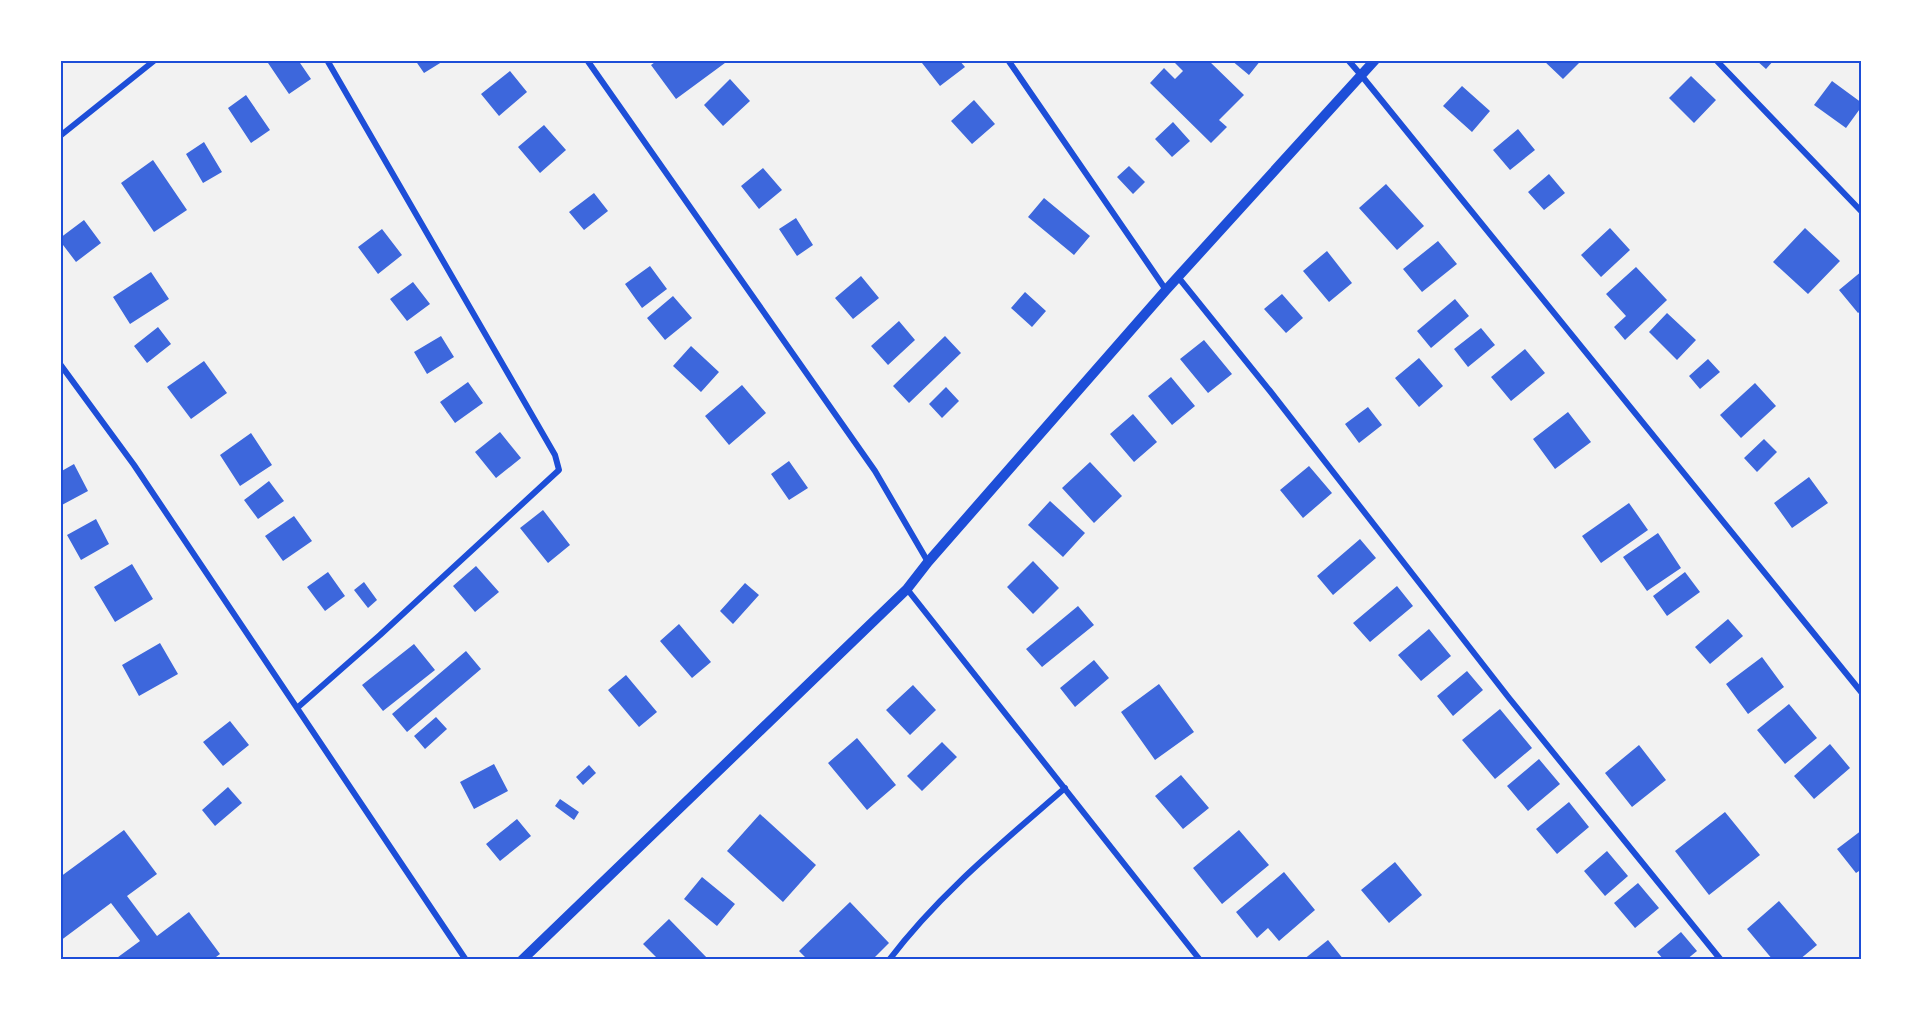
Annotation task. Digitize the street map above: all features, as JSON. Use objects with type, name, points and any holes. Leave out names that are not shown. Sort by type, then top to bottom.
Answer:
[{"type":"street","points":[[60,136],[155,60]]},
{"type":"street","points":[[297,708],[559,470],[555,455],[327,60]]},
{"type":"street","points":[[587,60],[874,471],[928,562]]},
{"type":"street","points":[[1008,60],[1166,290]]},
{"type":"street","points":[[1347,60],[1862,693]]},
{"type":"street","points":[[522,960],[907,589],[928,562],[1166,290],[1375,60]]},
{"type":"street","points":[[1716,60],[1862,212]]},
{"type":"street","points":[[1178,277],[1270,391],[1509,698],[1721,960]]},
{"type":"street","points":[[60,364],[134,465],[466,960]]},
{"type":"street","points":[[907,589],[1200,960]]},
{"type":"street","points":[[889,960],[900,945],[960,881],[1065,788]]},
{"type":"building","points":[[266,60],[298,60],[311,79],[289,94]]},
{"type":"building","points":[[415,60],[445,60],[424,73]]},
{"type":"building","points":[[658,60],[729,60],[676,99],[651,65]]},
{"type":"building","points":[[926,60],[959,60],[965,67],[940,86],[922,63]]},
{"type":"building","points":[[1178,60],[1208,60],[1244,95],[1219,120],[1227,127],[1211,143],[1150,83],[1164,68],[1175,79],[1183,71],[1175,63]]},
{"type":"building","points":[[1231,60],[1261,60],[1249,75]]},
{"type":"building","points":[[1543,60],[1582,60],[1563,79]]},
{"type":"building","points":[[1756,60],[1774,60],[1766,69]]},
{"type":"building","points":[[510,71],[527,92],[499,116],[481,94]]},
{"type":"building","points":[[1691,76],[1716,100],[1694,123],[1669,98]]},
{"type":"building","points":[[730,79],[750,101],[723,126],[704,105]]},
{"type":"building","points":[[1832,81],[1862,103],[1846,128],[1814,105]]},
{"type":"building","points":[[1462,86],[1490,111],[1472,132],[1443,106]]},
{"type":"building","points":[[246,95],[270,130],[251,143],[228,108]]},
{"type":"building","points":[[974,100],[995,124],[972,144],[951,121]]},
{"type":"building","points":[[1173,122],[1190,141],[1172,157],[1155,139]]},
{"type":"building","points":[[544,125],[566,150],[540,173],[518,147]]},
{"type":"building","points":[[1518,129],[1535,150],[1510,170],[1493,150]]},
{"type":"building","points":[[204,142],[222,172],[203,183],[186,154]]},
{"type":"building","points":[[153,160],[187,210],[154,232],[121,183]]},
{"type":"building","points":[[1129,166],[1145,182],[1133,194],[1117,177]]},
{"type":"building","points":[[763,168],[782,190],[759,209],[741,186]]},
{"type":"building","points":[[1549,174],[1565,193],[1544,210],[1528,192]]},
{"type":"building","points":[[1386,184],[1424,226],[1397,250],[1359,208]]},
{"type":"building","points":[[594,193],[608,211],[584,230],[569,212]]},
{"type":"building","points":[[1044,198],[1090,236],[1074,255],[1028,217]]},
{"type":"building","points":[[796,218],[813,245],[797,256],[779,229]]},
{"type":"building","points":[[84,220],[101,243],[76,262],[60,238]]},
{"type":"building","points":[[1610,228],[1630,250],[1601,277],[1581,255]]},
{"type":"building","points":[[1805,228],[1840,261],[1808,294],[1773,262]]},
{"type":"building","points":[[382,229],[402,255],[378,274],[358,247]]},
{"type":"building","points":[[1438,241],[1457,264],[1422,292],[1403,269]]},
{"type":"building","points":[[1327,251],[1352,283],[1329,302],[1303,271]]},
{"type":"building","points":[[650,266],[667,289],[642,308],[625,284]]},
{"type":"building","points":[[1636,267],[1667,300],[1625,340],[1614,327],[1626,316],[1606,294]]},
{"type":"building","points":[[1862,271],[1862,310],[1858,313],[1839,290]]},
{"type":"building","points":[[151,272],[169,299],[130,324],[113,297]]},
{"type":"building","points":[[861,276],[879,298],[853,319],[835,298]]},
{"type":"building","points":[[413,282],[430,304],[407,321],[390,299]]},
{"type":"building","points":[[1025,292],[1046,311],[1032,327],[1011,308]]},
{"type":"building","points":[[1282,294],[1303,318],[1286,333],[1264,309]]},
{"type":"building","points":[[673,296],[692,318],[665,340],[647,318]]},
{"type":"building","points":[[1455,299],[1469,316],[1431,348],[1417,331]]},
{"type":"building","points":[[1667,313],[1696,340],[1677,360],[1649,332]]},
{"type":"building","points":[[899,321],[915,340],[888,365],[871,346]]},
{"type":"building","points":[[158,327],[171,344],[147,363],[134,346]]},
{"type":"building","points":[[1481,328],[1495,345],[1468,367],[1454,349]]},
{"type":"building","points":[[441,336],[454,357],[427,374],[414,352]]},
{"type":"building","points":[[945,336],[961,353],[909,403],[893,386]]},
{"type":"building","points":[[1204,340],[1232,374],[1208,393],[1180,359]]},
{"type":"building","points":[[691,346],[719,372],[701,392],[673,366]]},
{"type":"building","points":[[1525,349],[1545,373],[1511,401],[1491,377]]},
{"type":"building","points":[[1419,358],[1443,386],[1419,407],[1395,378]]},
{"type":"building","points":[[1708,359],[1720,372],[1700,389],[1689,376]]},
{"type":"building","points":[[204,361],[227,393],[191,419],[167,387]]},
{"type":"building","points":[[1171,377],[1195,406],[1172,425],[1148,396]]},
{"type":"building","points":[[468,382],[483,403],[455,423],[440,402]]},
{"type":"building","points":[[1755,383],[1776,406],[1741,438],[1720,415]]},
{"type":"building","points":[[742,385],[766,413],[729,445],[705,416]]},
{"type":"building","points":[[946,387],[959,401],[942,418],[929,404]]},
{"type":"building","points":[[1368,407],[1382,425],[1359,443],[1345,424]]},
{"type":"building","points":[[1568,412],[1591,442],[1555,469],[1533,439]]},
{"type":"building","points":[[1133,414],[1157,442],[1134,462],[1110,434]]},
{"type":"building","points":[[500,432],[521,458],[496,478],[475,452]]},
{"type":"building","points":[[251,433],[272,465],[240,486],[220,455]]},
{"type":"building","points":[[1764,439],[1777,452],[1757,472],[1744,458]]},
{"type":"building","points":[[789,461],[808,488],[789,500],[771,474]]},
{"type":"building","points":[[1090,462],[1122,496],[1094,523],[1062,488]]},
{"type":"building","points":[[74,464],[88,491],[60,506],[60,472]]},
{"type":"building","points":[[1309,466],[1332,493],[1303,518],[1280,490]]},
{"type":"building","points":[[1809,477],[1828,503],[1792,528],[1774,503]]},
{"type":"building","points":[[269,481],[284,501],[258,519],[244,500]]},
{"type":"building","points":[[1050,501],[1085,533],[1063,557],[1028,525]]},
{"type":"building","points":[[1629,503],[1648,530],[1601,563],[1582,536]]},
{"type":"building","points":[[543,510],[570,545],[548,563],[520,528]]},
{"type":"building","points":[[294,516],[312,541],[283,561],[265,536]]},
{"type":"building","points":[[96,519],[109,544],[81,560],[67,535]]},
{"type":"building","points":[[1658,533],[1681,568],[1647,591],[1623,557]]},
{"type":"building","points":[[1360,539],[1376,558],[1333,595],[1317,576]]},
{"type":"building","points":[[1033,561],[1059,588],[1033,614],[1007,587]]},
{"type":"building","points":[[132,564],[153,599],[115,622],[94,587]]},
{"type":"building","points":[[476,566],[499,592],[475,612],[453,586]]},
{"type":"building","points":[[328,572],[345,596],[325,611],[307,587]]},
{"type":"building","points":[[1685,572],[1700,592],[1667,616],[1653,596]]},
{"type":"building","points":[[364,582],[377,600],[368,608],[354,590]]},
{"type":"building","points":[[745,583],[759,595],[733,624],[720,611]]},
{"type":"building","points":[[1397,586],[1413,606],[1370,642],[1353,623]]},
{"type":"building","points":[[1078,606],[1094,625],[1042,667],[1026,649]]},
{"type":"building","points":[[1728,619],[1743,636],[1710,664],[1695,647]]},
{"type":"building","points":[[679,624],[711,662],[692,678],[660,641]]},
{"type":"building","points":[[1429,629],[1451,656],[1421,681],[1398,655]]},
{"type":"building","points":[[160,643],[178,674],[139,696],[122,665]]},
{"type":"building","points":[[414,644],[435,670],[383,711],[362,685]]},
{"type":"building","points":[[466,651],[481,669],[407,732],[392,714]]},
{"type":"building","points":[[1762,657],[1784,687],[1748,714],[1726,684]]},
{"type":"building","points":[[1094,660],[1109,678],[1075,707],[1060,688]]},
{"type":"building","points":[[1467,671],[1483,690],[1453,716],[1437,696]]},
{"type":"building","points":[[626,675],[657,712],[639,727],[608,690]]},
{"type":"building","points":[[1159,684],[1194,732],[1155,760],[1121,712]]},
{"type":"building","points":[[913,685],[936,710],[910,735],[886,710]]},
{"type":"building","points":[[1789,704],[1817,738],[1785,764],[1757,730]]},
{"type":"building","points":[[1500,709],[1532,748],[1495,779],[1462,740]]},
{"type":"building","points":[[436,717],[447,729],[425,749],[414,736]]},
{"type":"building","points":[[230,721],[249,745],[223,766],[203,742]]},
{"type":"building","points":[[857,738],[896,785],[867,810],[828,763]]},
{"type":"building","points":[[942,742],[957,757],[922,791],[907,776]]},
{"type":"building","points":[[1830,744],[1850,768],[1814,799],[1794,776]]},
{"type":"building","points":[[1639,745],[1666,780],[1632,807],[1605,773]]},
{"type":"building","points":[[1539,759],[1560,784],[1528,811],[1507,786]]},
{"type":"building","points":[[494,764],[508,791],[474,809],[460,782]]},
{"type":"building","points":[[589,765],[596,773],[583,785],[576,777]]},
{"type":"building","points":[[1181,775],[1209,808],[1183,829],[1155,796]]},
{"type":"building","points":[[228,787],[242,803],[215,826],[202,810]]},
{"type":"building","points":[[560,799],[579,812],[574,820],[555,806]]},
{"type":"building","points":[[1569,802],[1589,827],[1557,854],[1536,829]]},
{"type":"building","points":[[1725,812],[1760,855],[1709,895],[1675,851]]},
{"type":"building","points":[[760,814],[816,865],[783,902],[727,851]]},
{"type":"building","points":[[517,819],[531,836],[500,861],[486,844]]},
{"type":"building","points":[[124,830],[157,874],[127,896],[157,936],[189,912],[220,954],[212,960],[114,960],[140,941],[111,903],[60,941],[60,877]]},
{"type":"building","points":[[1239,830],[1269,865],[1222,904],[1193,868]]},
{"type":"building","points":[[1862,830],[1862,869],[1856,873],[1837,849]]},
{"type":"building","points":[[1607,851],[1628,876],[1605,896],[1584,871]]},
{"type":"building","points":[[1395,862],[1422,895],[1389,923],[1361,890]]},
{"type":"building","points":[[1284,872],[1315,910],[1279,941],[1268,928],[1257,938],[1236,912]]},
{"type":"building","points":[[702,877],[735,904],[717,926],[684,899]]},
{"type":"building","points":[[1638,883],[1659,908],[1635,928],[1614,903]]},
{"type":"building","points":[[1779,901],[1817,945],[1799,960],[1773,960],[1747,929]]},
{"type":"building","points":[[850,902],[889,943],[872,960],[808,960],[799,951]]},
{"type":"building","points":[[669,919],[709,960],[659,960],[643,944]]},
{"type":"building","points":[[1681,932],[1697,951],[1686,960],[1664,960],[1657,952]]},
{"type":"building","points":[[1328,940],[1344,960],[1303,960]]}]
